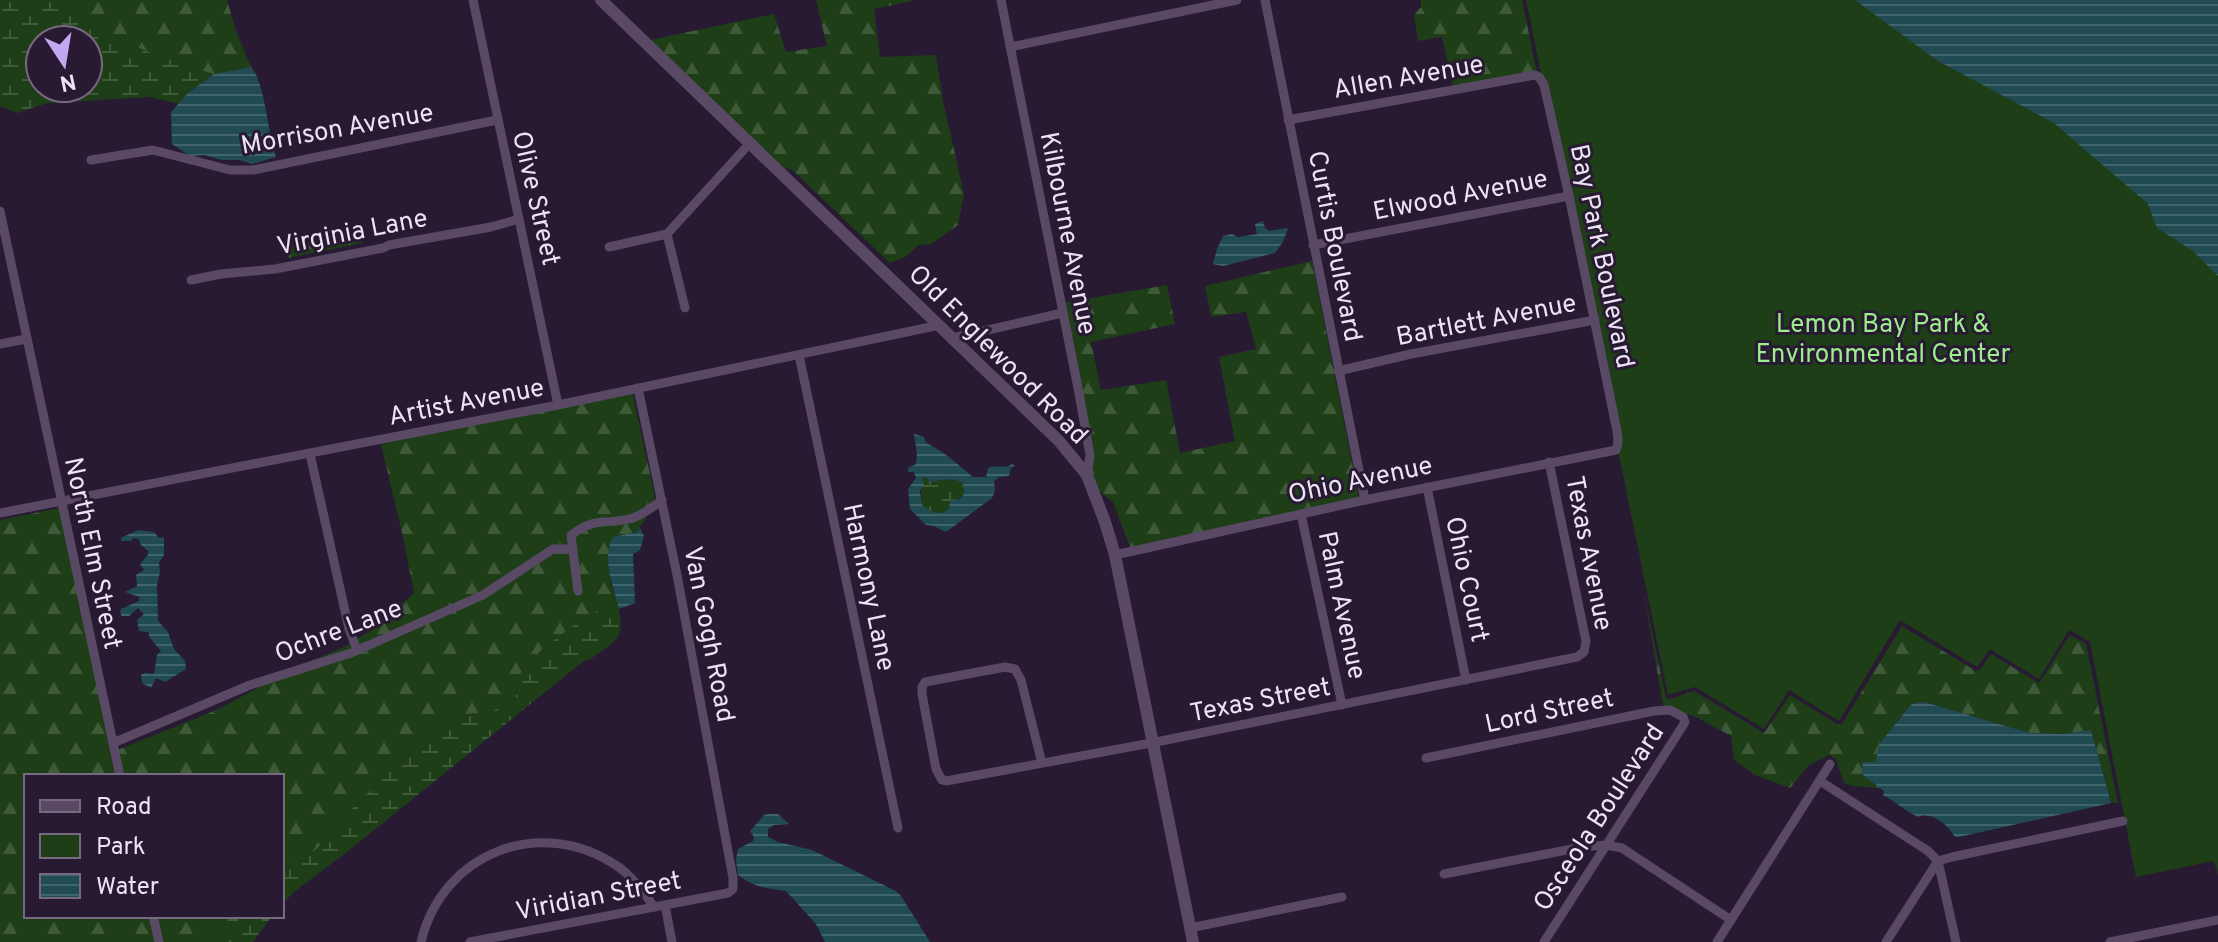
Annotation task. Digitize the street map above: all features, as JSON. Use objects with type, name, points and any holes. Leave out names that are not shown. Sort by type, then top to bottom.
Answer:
[{"type":"street","name":"Olive Street","points":[[473,0],[558,405]]},
{"type":"street","name":"Old Englewood Road","points":[[601,0],[1059,441],[1087,475],[1115,555],[1193,942]]},
{"type":"street","name":"Kilbourne Avenue","points":[[1001,0],[1090,455],[1087,475]]},
{"type":"street","points":[[1010,47],[1237,0]]},
{"type":"street","name":"Curtis Boulevard","points":[[1265,0],[1365,500]]},
{"type":"street","name":"Allen Avenue","points":[[1288,120],[1535,75]]},
{"type":"street","name":"Bay Park Boulevard","points":[[1535,75],[1544,85],[1569,196],[1617,431],[1619,442],[1616,450]]},
{"type":"street","name":"Morrison Avenue","points":[[91,160],[153,150],[230,170],[253,170],[497,120]]},
{"type":"street","points":[[609,247],[667,234],[750,143]]},
{"type":"street","name":"Elwood Avenue","points":[[1313,245],[1569,196]]},
{"type":"street","name":"North Elm Street","points":[[0,211],[120,774]]},
{"type":"street","name":"Virginia Lane","points":[[191,280],[275,269],[519,219]]},
{"type":"street","points":[[667,234],[685,308]]},
{"type":"street","points":[[953,338],[1062,313]]},
{"type":"street","name":"Bartlett Avenue","points":[[1338,371],[1411,354],[1595,320]]},
{"type":"street","name":"Artist Avenue","points":[[0,513],[558,405],[940,325]]},
{"type":"street","points":[[0,344],[26,339]]},
{"type":"street","name":"Harmony Lane","points":[[799,355],[898,828]]},
{"type":"street","name":"Van Gogh Road","points":[[638,388],[714,769],[733,889]]},
{"type":"street","name":"Ohio Avenue","points":[[1115,555],[1427,487],[1616,450]]},
{"type":"street","points":[[310,454],[349,629],[357,650]]},
{"type":"street","name":"Texas Avenue","points":[[1549,462],[1586,641],[1584,652]]},
{"type":"street","name":"Ohio Court","points":[[1427,487],[1466,680]]},
{"type":"street","points":[[578,591],[571,535],[584,525],[621,521],[643,514],[662,500]]},
{"type":"street","name":"Palm Avenue","points":[[1301,514],[1342,705]]},
{"type":"street","name":"Ochre Lane","points":[[113,743],[250,685],[357,650],[483,595],[553,549],[572,549]]},
{"type":"street","name":"Texas Street","points":[[1042,763],[1021,680],[1015,669],[1005,667],[925,682],[922,694],[936,769],[942,780],[946,781],[1151,743],[1466,680],[1577,657],[1584,652]]},
{"type":"street","name":"Lord Street","points":[[1426,758],[1654,711],[1670,710],[1681,715]]},
{"type":"street","name":"Osceola Boulevard","points":[[1544,942],[1682,727],[1685,722],[1681,715]]},
{"type":"street","points":[[1717,942],[1830,764]]},
{"type":"street","points":[[1820,781],[1928,851],[1938,861],[1956,942]]},
{"type":"street","points":[[1886,942],[1938,861],[2123,821]]},
{"type":"street","points":[[421,942],[432,910],[461,874],[485,856],[523,844],[546,843],[569,845],[605,858],[629,875],[660,906],[672,942]]},
{"type":"street","points":[[1444,874],[1606,845],[1622,848],[1731,920]]},
{"type":"street","name":"Viridian Street","points":[[470,942],[728,893],[733,889]]},
{"type":"street","points":[[1190,928],[1342,897]]},
{"type":"street","points":[[153,918],[159,942]]},
{"type":"street","points":[[2110,942],[2218,920]]},
{"type":"green space","points":[[0,0],[70,0],[95,24],[24,24],[24,104],[44,104],[17,113],[0,106]]},
{"type":"green space","points":[[70,0],[227,0],[251,67],[211,74],[159,56],[108,33],[104,30],[104,24],[95,24]]},
{"type":"green space","points":[[816,0],[916,0],[874,9],[880,57],[936,55],[964,194],[958,225],[931,244],[919,245],[905,257],[890,263],[791,169],[772,158],[650,40],[774,14],[786,52],[827,46]]},
{"type":"green space","points":[[1421,0],[1522,0],[1537,73],[1454,91],[1442,37],[1418,41],[1414,15],[1421,7]]},
{"type":"green space","name":"Lemon Bay Park & Environmental Center","points":[[1526,0],[1905,0],[2218,255],[2218,875],[2214,861],[2136,877],[2090,642],[2069,630],[2039,679],[1990,649],[1977,667],[1900,620],[1839,721],[1789,690],[1764,729],[1695,687],[1668,695]]},
{"type":"green space","points":[[104,30],[156,55],[214,74],[189,92],[179,104],[150,97],[104,100]]},
{"type":"green space","points":[[365,224],[362,243],[288,258],[281,241]]},
{"type":"green space","points":[[1312,261],[1358,493],[1357,504],[1130,547],[1113,502],[1099,491],[1091,473],[1062,303],[1167,285],[1175,324],[1091,342],[1101,390],[1166,380],[1180,453],[1235,441],[1219,357],[1256,349],[1246,312],[1211,317],[1205,286]]},
{"type":"green space","points":[[631,386],[656,502],[637,532],[613,537],[611,584],[617,601],[578,622],[520,674],[515,701],[488,713],[466,714],[440,724],[345,815],[317,849],[284,872],[284,774],[24,774],[24,918],[229,918],[213,942],[0,942],[0,520],[59,508],[115,751],[219,709],[298,666],[342,648],[372,630],[414,593],[381,444]]},
{"type":"green space","points":[[926,477],[931,482],[951,480],[963,483],[963,496],[951,500],[948,511],[937,513],[928,510],[921,502],[922,478]]},
{"type":"green space","points":[[1643,590],[1666,698],[1694,691],[1764,733],[1790,695],[1837,724],[1842,724],[1902,626],[1976,671],[1991,654],[2039,683],[2070,635],[2086,644],[2118,803],[2111,803],[2091,730],[2063,734],[2030,733],[1924,702],[1905,711],[1881,742],[1875,762],[1863,774],[1881,788],[1844,783],[1836,759],[1829,755],[1809,765],[1790,788],[1755,775],[1734,760],[1731,736],[1694,716],[1664,710]]},
{"type":"green space","points":[[617,601],[621,624],[618,637],[613,642],[585,660],[284,902],[284,872],[317,849],[345,815],[440,724],[466,714],[488,713],[515,701],[520,674],[542,649],[578,622]]},
{"type":"green space","points":[[229,918],[271,918],[253,942],[213,942]]},
{"type":"water","points":[[1855,0],[2218,0],[2218,276],[2193,251],[2157,228],[2148,204],[2054,123],[1938,61]]},
{"type":"water","points":[[251,67],[260,84],[276,157],[252,164],[205,155],[190,156],[172,144],[171,112],[189,92],[214,74]]},
{"type":"water","points":[[1263,221],[1269,231],[1288,228],[1275,253],[1223,266],[1213,264],[1223,236],[1257,234],[1255,224]]},
{"type":"water","points":[[914,434],[924,437],[926,443],[973,477],[986,477],[991,467],[1015,466],[1011,468],[1009,476],[994,481],[992,498],[946,532],[926,525],[910,509],[908,489],[916,478],[914,472],[908,472],[908,468],[916,464]],"holes":[[[926,477],[931,482],[959,481],[963,483],[963,496],[951,500],[948,510],[944,512],[932,511],[922,505],[920,491],[924,484],[922,478]]]},
{"type":"water","points":[[640,528],[644,536],[640,550],[633,554],[635,603],[619,609],[610,573],[610,546],[613,537],[637,532]]},
{"type":"water","points":[[138,530],[164,537],[164,555],[159,563],[157,585],[158,621],[168,632],[174,649],[185,661],[186,669],[165,682],[156,678],[151,688],[142,683],[141,675],[154,674],[157,655],[161,651],[148,632],[139,631],[137,620],[144,614],[138,608],[129,616],[120,613],[121,609],[139,601],[139,597],[125,592],[137,586],[136,575],[144,570],[140,564],[148,551],[139,539],[121,541],[121,538]]},
{"type":"water","points":[[1924,702],[2030,733],[2063,734],[2091,730],[2111,803],[1959,837],[1955,837],[1934,818],[1913,815],[1883,795],[1884,791],[1862,774],[1863,762],[1875,762],[1881,742],[1901,717],[1911,705]]},
{"type":"water","points":[[778,814],[789,824],[774,825],[768,829],[768,837],[812,850],[896,891],[930,942],[825,942],[816,924],[786,891],[761,887],[738,875],[738,849],[753,841],[750,831],[764,815]]}]
